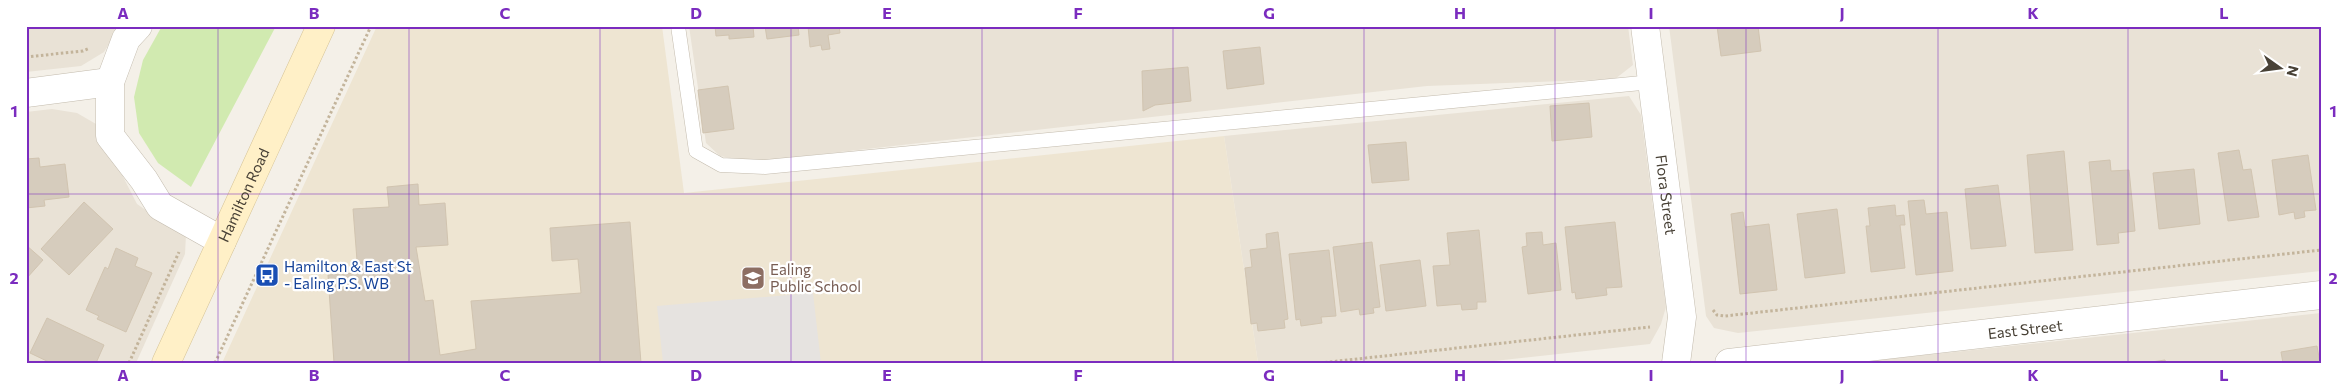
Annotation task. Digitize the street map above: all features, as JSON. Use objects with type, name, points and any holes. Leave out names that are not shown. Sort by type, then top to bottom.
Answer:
[{"type":"main road","name":"Hamilton Road","points":[[166,363],[321,26]]},
{"type":"street","points":[[138,26],[126,39],[110,82],[110,136],[144,180],[160,206],[222,241]]},
{"type":"street","name":"Flora Street","points":[[1645,26],[1682,317],[1676,363]]},
{"type":"street","points":[[26,93],[110,82]]},
{"type":"street","name":"East Street","points":[[1729,363],[2321,296]]},
{"type":"lane","points":[[678,26],[696,151],[722,165],[774,166],[1652,82]]},
{"type":"path","points":[[215,363],[371,26]]},
{"type":"path","points":[[26,58],[83,51],[94,46]]},
{"type":"path","points":[[129,363],[180,250]]},
{"type":"path","points":[[1716,315],[1725,316],[2321,250]]},
{"type":"path","points":[[1320,363],[1654,327]]},
{"type":"shaded area","points":[[26,26],[120,26],[104,52],[81,66],[26,72]]},
{"type":"shaded area","name":"Ealing Public School","points":[[377,26],[662,26],[684,193],[1224,136],[1258,363],[222,363]]},
{"type":"shaded area","points":[[689,26],[1628,26],[1633,65],[1615,79],[1427,86],[750,162],[720,156],[706,143]]},
{"type":"shaded area","points":[[1669,26],[2321,26],[2321,271],[1738,333],[1714,328],[1706,316]]},
{"type":"shaded area","points":[[1629,96],[1641,115],[1666,307],[1661,324],[1650,344],[1476,363],[1258,363],[1224,136]]},
{"type":"shaded area","points":[[52,109],[77,113],[96,124],[137,204],[167,225],[186,235],[185,254],[136,363],[26,363],[26,112]]},
{"type":"shaded area","points":[[813,293],[821,363],[663,363],[657,306]]},
{"type":"shaded area","points":[[2321,313],[2321,363],[1850,363]]},
{"type":"green space","points":[[162,26],[276,26],[191,187],[158,163],[139,133],[134,97],[143,60]]},
{"type":"building","points":[[715,26],[753,26],[754,37],[729,39],[729,35],[716,36]]},
{"type":"building","points":[[765,26],[798,26],[799,35],[767,39]]},
{"type":"building","points":[[808,26],[839,26],[840,33],[828,35],[830,49],[822,50],[821,45],[810,47]]},
{"type":"building","points":[[1717,26],[1758,26],[1761,51],[1721,56]]},
{"type":"building","points":[[1260,47],[1264,84],[1227,89],[1223,51]]},
{"type":"building","points":[[1188,67],[1191,101],[1155,105],[1143,111],[1142,71]]},
{"type":"building","points":[[728,86],[734,129],[703,133],[698,90]]},
{"type":"building","points":[[1589,103],[1592,137],[1552,141],[1550,106]]},
{"type":"building","points":[[1406,142],[1409,180],[1372,183],[1368,145]]},
{"type":"building","points":[[2239,150],[2243,170],[2251,169],[2259,217],[2228,221],[2218,153]]},
{"type":"building","points":[[2064,151],[2073,250],[2035,253],[2027,155]]},
{"type":"building","points":[[2308,155],[2316,210],[2304,211],[2305,217],[2295,219],[2294,212],[2279,215],[2272,160]]},
{"type":"building","points":[[39,158],[40,167],[65,164],[69,197],[44,200],[45,206],[26,208],[26,159]]},
{"type":"building","points":[[2110,160],[2111,171],[2129,170],[2135,231],[2118,233],[2119,243],[2097,245],[2089,162]]},
{"type":"building","points":[[2194,169],[2200,224],[2159,229],[2153,173]]},
{"type":"building","points":[[418,184],[419,205],[445,203],[448,245],[416,247],[425,301],[433,300],[440,355],[476,349],[471,301],[581,293],[578,259],[552,261],[550,228],[630,222],[641,363],[334,363],[328,275],[358,273],[353,209],[389,207],[387,187]]},
{"type":"building","points":[[1998,185],[2006,246],[1971,249],[1965,189]]},
{"type":"building","points":[[1924,200],[1926,214],[1947,212],[1953,271],[1916,275],[1908,201]]},
{"type":"building","points":[[84,202],[113,229],[69,275],[41,249]]},
{"type":"building","points":[[1895,205],[1896,216],[1904,215],[1905,225],[1900,225],[1905,268],[1871,272],[1866,226],[1870,226],[1868,208]]},
{"type":"building","points":[[1837,209],[1845,273],[1805,278],[1797,214]]},
{"type":"building","points":[[1743,212],[1745,227],[1769,224],[1777,290],[1740,294],[1731,214]]},
{"type":"building","points":[[1615,222],[1622,287],[1606,288],[1607,295],[1576,299],[1575,292],[1572,293],[1565,227]]},
{"type":"building","points":[[1479,230],[1486,302],[1477,302],[1477,309],[1462,310],[1461,304],[1437,306],[1433,266],[1450,265],[1447,233]]},
{"type":"building","points":[[1278,232],[1288,319],[1284,320],[1285,328],[1258,331],[1257,323],[1251,324],[1245,268],[1252,267],[1250,250],[1267,248],[1266,234]]},
{"type":"building","points":[[1542,232],[1543,245],[1556,243],[1561,290],[1528,294],[1522,247],[1527,246],[1526,233]]},
{"type":"building","points":[[1372,242],[1380,307],[1373,308],[1374,313],[1360,315],[1359,309],[1341,312],[1333,247]]},
{"type":"building","points":[[26,245],[43,260],[26,279]]},
{"type":"building","points":[[116,248],[138,258],[135,266],[152,273],[126,332],[97,319],[99,316],[86,310],[105,267],[108,269]]},
{"type":"building","points":[[1329,250],[1336,316],[1321,317],[1322,323],[1301,326],[1300,319],[1296,320],[1289,254]]},
{"type":"building","points":[[1420,260],[1426,306],[1386,311],[1380,265]]},
{"type":"building","points":[[47,318],[104,345],[96,363],[51,363],[30,353]]},
{"type":"building","points":[[2317,346],[2320,363],[2283,363],[2281,352]]},
{"type":"building","points":[[2165,360],[2166,363],[2145,363]]},
{"type":"place","name":"Hamilton & East St - Ealing P.S. WB","points":[[267,275]]},
{"type":"place","name":"Ealing Public School","points":[[753,278]]}]
